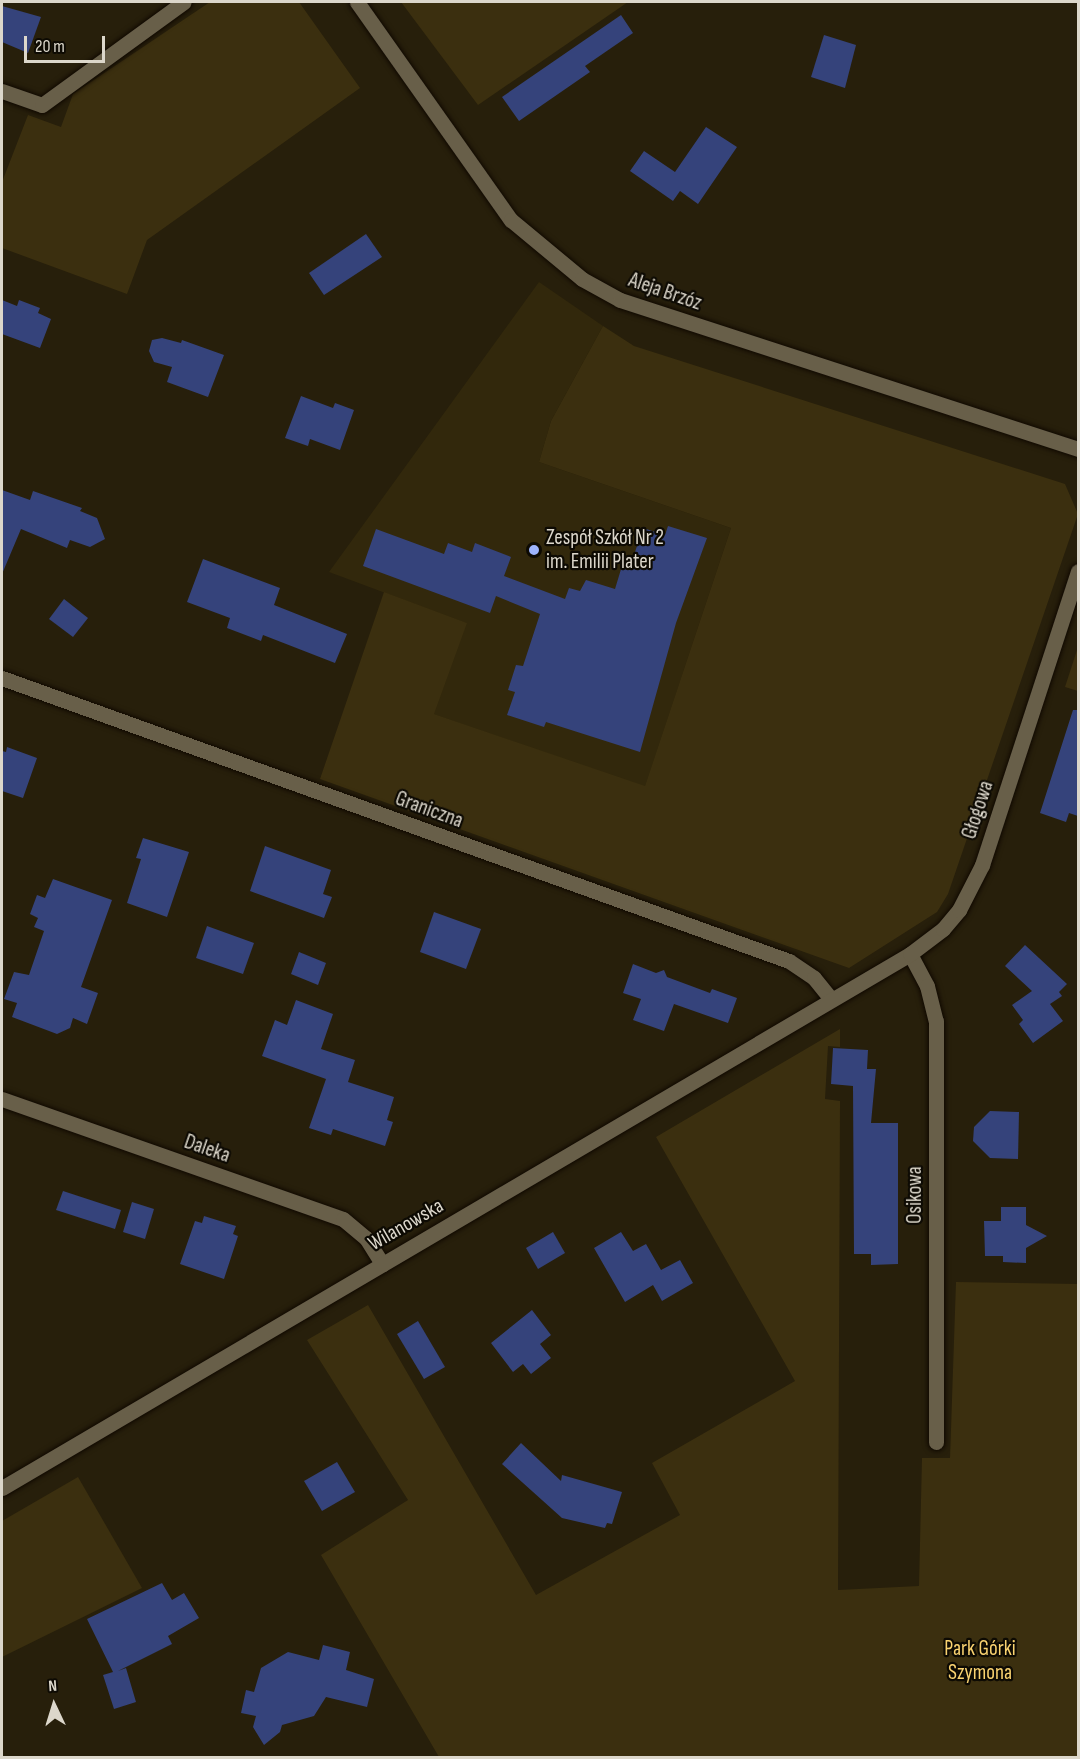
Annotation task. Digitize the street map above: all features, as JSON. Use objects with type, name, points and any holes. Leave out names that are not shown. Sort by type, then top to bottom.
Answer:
[{"type":"street","points":[[2,91],[42,105],[184,2]]},
{"type":"street","name":"Aleja Brzóz","points":[[357,2],[511,220],[582,279],[620,300],[1078,449]]},
{"type":"street","name":"Głogowa","points":[[831,999],[910,954],[959,910],[982,865],[1078,571]]},
{"type":"street","name":"Graniczna","points":[[2,678],[789,960],[814,978],[831,999]]},
{"type":"street","name":"Osikowa","points":[[910,954],[927,986],[936,1021],[936,1442]]},
{"type":"street","name":"Wilanowska","points":[[2,1488],[831,999]]},
{"type":"street","name":"Daleka","points":[[2,1099],[343,1219],[366,1238],[382,1264]]},
{"type":"shaded area","name":"Zespół Szkół Nr 2 im. Emilii Plater","points":[[539,282],[603,326],[551,421],[539,462],[731,528],[645,787],[433,714],[466,623],[329,572]]},
{"type":"green space","points":[[210,2],[299,2],[360,88],[147,240],[127,294],[2,248],[2,182],[28,115],[61,127],[73,94]]},
{"type":"green space","points":[[401,2],[628,2],[478,105]]},
{"type":"green space","points":[[603,326],[634,346],[1065,484],[1078,514],[948,894],[937,912],[849,968],[320,779],[384,592],[467,623],[434,714],[645,786],[731,528],[539,462],[551,421]]},
{"type":"green space","points":[[1078,647],[1078,691],[1065,687]]},
{"type":"green space","name":"Park Górki Szymona","points":[[840,1029],[840,1047],[828,1046],[825,1099],[840,1101],[838,1590],[919,1586],[922,1458],[950,1458],[956,1282],[1078,1284],[1078,1757],[439,1757],[321,1555],[408,1500],[307,1340],[368,1305],[536,1595],[680,1515],[652,1463],[795,1381],[656,1137]]},
{"type":"green space","points":[[78,1477],[142,1588],[2,1657],[2,1521]]},
{"type":"building","points":[[2,6],[41,17],[28,53],[2,42]]},
{"type":"building","points":[[621,15],[633,33],[585,66],[590,72],[519,121],[502,97]]},
{"type":"building","points":[[824,35],[856,45],[845,88],[811,77]]},
{"type":"building","points":[[706,127],[737,147],[698,204],[680,191],[673,201],[630,171],[644,151],[675,172]]},
{"type":"building","points":[[366,234],[382,257],[324,295],[309,273]]},
{"type":"building","points":[[2,300],[17,306],[19,300],[40,308],[38,313],[51,319],[40,348],[2,334]]},
{"type":"building","points":[[162,338],[181,343],[182,340],[224,355],[208,397],[167,382],[172,367],[154,362],[149,351],[152,340]]},
{"type":"building","points":[[301,396],[333,408],[335,403],[354,410],[340,450],[310,439],[308,446],[285,438]]},
{"type":"building","points":[[2,490],[30,500],[33,491],[82,508],[80,511],[97,518],[105,539],[90,547],[70,540],[67,548],[21,529],[2,574]]},
{"type":"building","name":"Zespół Szkół Nr 2 im. Emilii Plater","points":[[668,526],[707,538],[676,623],[640,752],[546,722],[544,727],[507,715],[515,692],[508,690],[516,665],[523,666],[540,614],[496,596],[490,613],[363,566],[376,529],[444,554],[448,543],[472,552],[475,543],[511,557],[504,576],[565,599],[569,588],[580,591],[586,580],[615,589],[625,556],[633,558],[643,528],[665,535]]},
{"type":"building","points":[[203,559],[280,588],[274,605],[347,634],[335,663],[263,635],[261,641],[227,628],[230,618],[187,602]]},
{"type":"building","points":[[64,599],[88,618],[73,637],[49,619]]},
{"type":"building","points":[[1073,710],[1078,710],[1078,816],[1069,813],[1066,822],[1040,813]]},
{"type":"building","points":[[7,747],[37,758],[23,798],[2,791],[2,751],[6,752]]},
{"type":"building","points":[[143,838],[189,852],[167,917],[127,903],[141,859],[136,858]]},
{"type":"building","points":[[265,846],[331,870],[323,894],[332,897],[324,918],[250,891]]},
{"type":"building","points":[[53,879],[112,900],[81,987],[98,993],[87,1024],[73,1018],[70,1028],[57,1034],[12,1017],[17,1003],[4,999],[14,972],[29,975],[44,931],[34,927],[38,918],[30,914],[37,895],[45,898]]},
{"type":"building","points":[[434,912],[481,929],[466,969],[420,952]]},
{"type":"building","points":[[207,926],[254,943],[243,974],[196,958]]},
{"type":"building","points":[[1025,945],[1067,984],[1059,992],[1062,996],[1050,1004],[1063,1021],[1033,1043],[1019,1024],[1023,1020],[1012,1005],[1032,991],[1005,966]]},
{"type":"building","points":[[299,952],[326,963],[318,985],[291,974]]},
{"type":"building","points":[[633,964],[656,973],[664,970],[667,977],[710,993],[712,989],[737,998],[728,1023],[674,1004],[664,1031],[633,1020],[641,999],[623,993]]},
{"type":"building","points":[[296,1000],[333,1014],[321,1049],[355,1060],[348,1082],[394,1097],[387,1120],[393,1122],[385,1146],[333,1129],[331,1135],[309,1128],[326,1079],[262,1056],[275,1020],[287,1025]]},
{"type":"building","points":[[833,1048],[868,1050],[867,1069],[876,1069],[871,1123],[898,1123],[898,1264],[871,1265],[871,1254],[854,1254],[853,1086],[831,1084]]},
{"type":"building","points":[[990,1111],[1019,1112],[1018,1159],[990,1158],[973,1141],[974,1127]]},
{"type":"building","points":[[63,1191],[121,1210],[115,1229],[56,1210]]},
{"type":"building","points":[[132,1202],[154,1209],[145,1239],[123,1232]]},
{"type":"building","points":[[1001,1207],[1026,1207],[1026,1225],[1047,1236],[1026,1248],[1026,1263],[1003,1262],[1003,1256],[985,1256],[984,1221],[1001,1221]]},
{"type":"building","points":[[204,1216],[236,1226],[233,1234],[238,1236],[224,1279],[180,1264],[195,1221],[202,1223]]},
{"type":"building","points":[[553,1232],[565,1253],[538,1269],[526,1248]]},
{"type":"building","points":[[621,1232],[633,1251],[646,1244],[661,1270],[680,1260],[693,1283],[662,1301],[653,1285],[625,1302],[594,1248]]},
{"type":"building","points":[[532,1310],[551,1335],[540,1344],[551,1358],[531,1374],[523,1364],[513,1372],[491,1343]]},
{"type":"building","points":[[418,1321],[445,1367],[424,1379],[397,1334]]},
{"type":"building","points":[[521,1443],[561,1481],[562,1475],[622,1492],[612,1524],[607,1523],[605,1528],[562,1518],[502,1464]]},
{"type":"building","points":[[337,1462],[355,1492],[322,1511],[304,1481]]},
{"type":"building","points":[[162,1583],[172,1600],[184,1593],[199,1618],[168,1636],[172,1644],[118,1671],[126,1668],[136,1702],[114,1709],[103,1675],[113,1672],[87,1619]]},
{"type":"building","points":[[323,1645],[350,1652],[346,1670],[374,1679],[367,1707],[326,1697],[314,1716],[282,1725],[280,1732],[264,1745],[253,1727],[256,1716],[241,1713],[246,1690],[254,1692],[261,1668],[288,1652],[319,1660]]},
{"type":"place","name":"Zespół Szkół Nr 2 im. Emilii Plater","points":[[534,550]]}]
